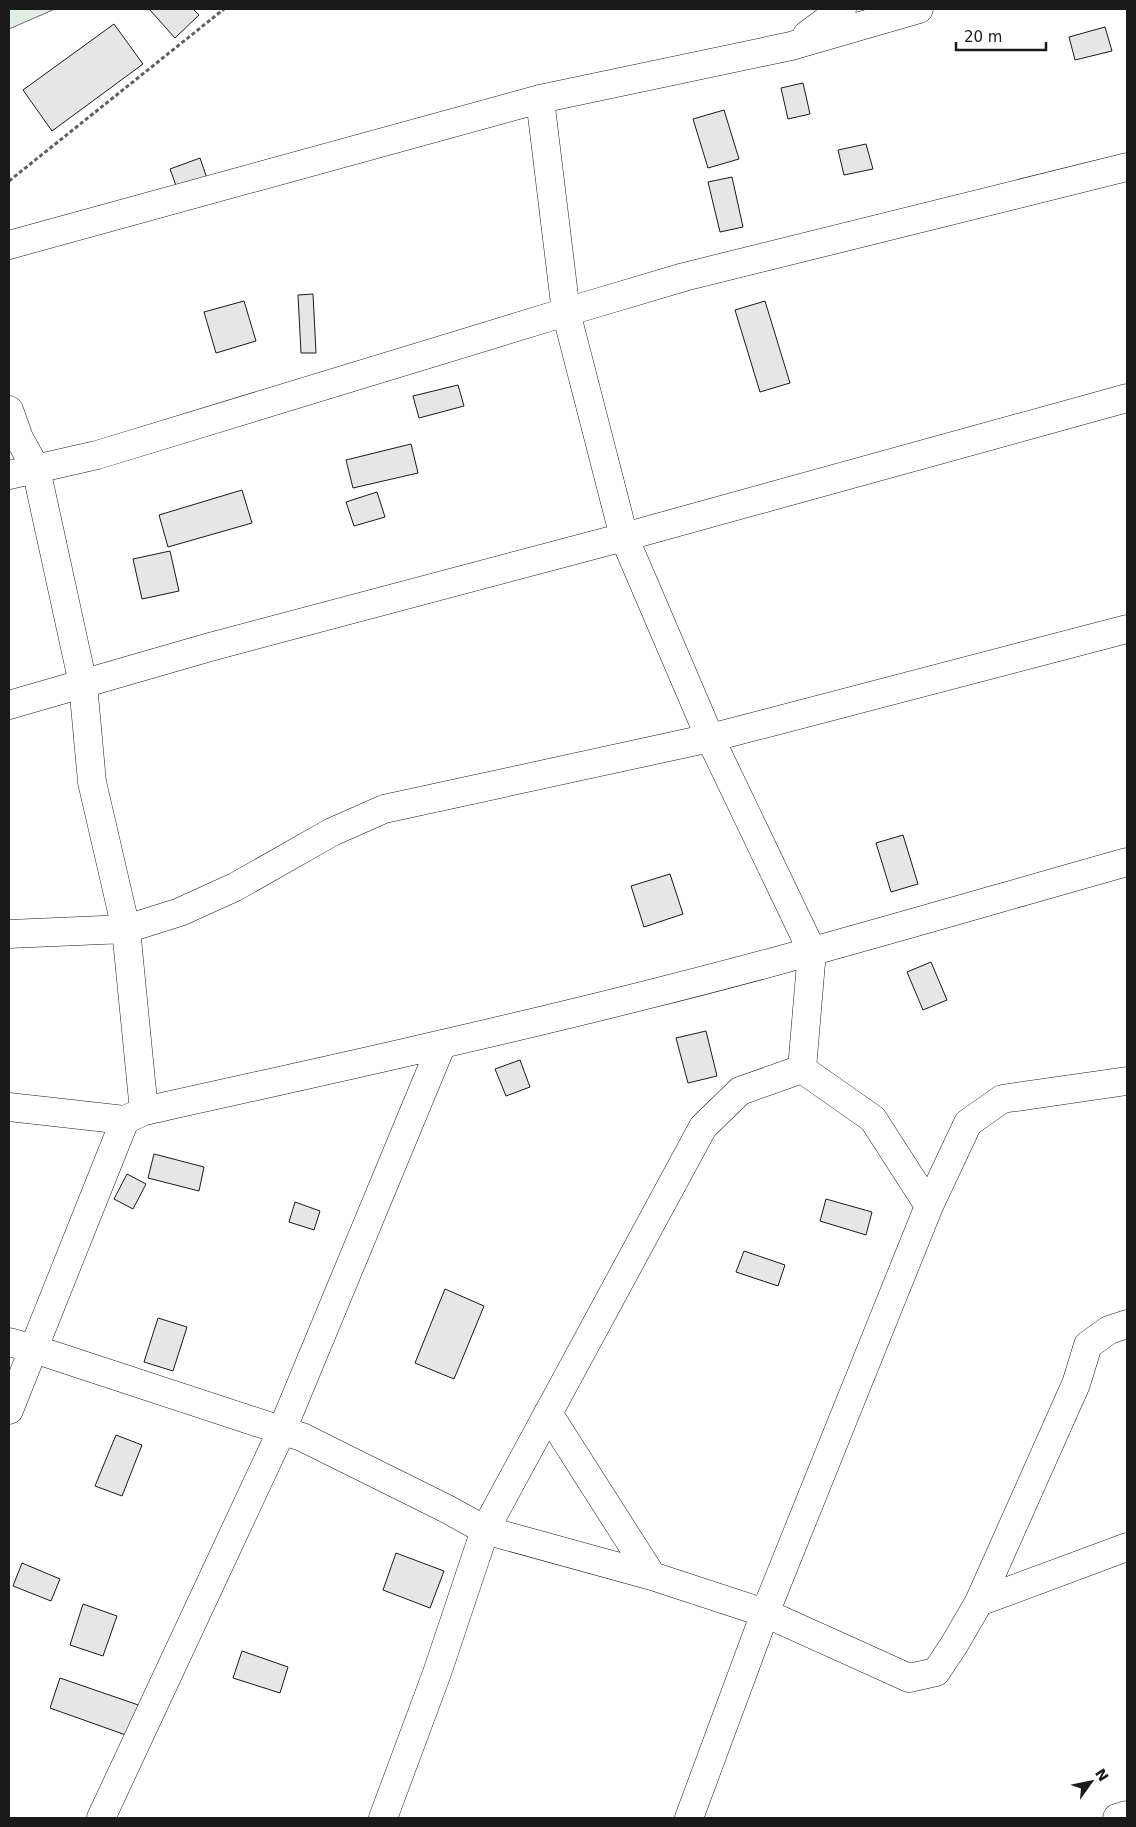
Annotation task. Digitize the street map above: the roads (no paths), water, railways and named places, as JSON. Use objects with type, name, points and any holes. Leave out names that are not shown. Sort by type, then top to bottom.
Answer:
[{"type":"street","points":[[791,46],[842,9]]},
{"type":"street","points":[[9,245],[540,100],[791,46],[919,9]]},
{"type":"street","points":[[540,100],[566,312],[624,537],[710,738],[812,951],[802,1069]]},
{"type":"street","points":[[9,475],[97,455],[684,277],[1127,167]]},
{"type":"street","points":[[9,705],[210,647],[624,537],[1127,398]]},
{"type":"street","points":[[9,410],[19,438],[36,469],[83,684],[92,782],[126,929],[134,1116],[21,1345],[9,1410]]},
{"type":"street","points":[[9,934],[126,929],[180,912],[235,888],[332,832],[384,809],[710,738],[1127,629]]},
{"type":"street","points":[[9,1107],[134,1116],[647,995],[812,951],[1127,862]]},
{"type":"street","points":[[101,1818],[282,1430],[442,1044]]},
{"type":"street","points":[[802,1069],[873,1119],[929,1206]]},
{"type":"street","points":[[383,1818],[437,1673],[485,1530],[703,1127],[740,1091],[802,1069]]},
{"type":"street","points":[[689,1818],[766,1613],[929,1206],[968,1123],[1002,1099],[1127,1081]]},
{"type":"street","points":[[21,1345],[302,1436],[485,1530],[652,1576],[766,1613],[909,1678],[936,1672],[979,1602],[1076,1384],[1088,1345],[1109,1330],[1127,1324]]},
{"type":"street","points":[[548,1413],[652,1576]]},
{"type":"street","points":[[979,1602],[1127,1548]]},
{"type":"street","points":[[1116,1818],[1127,1815]]}]
